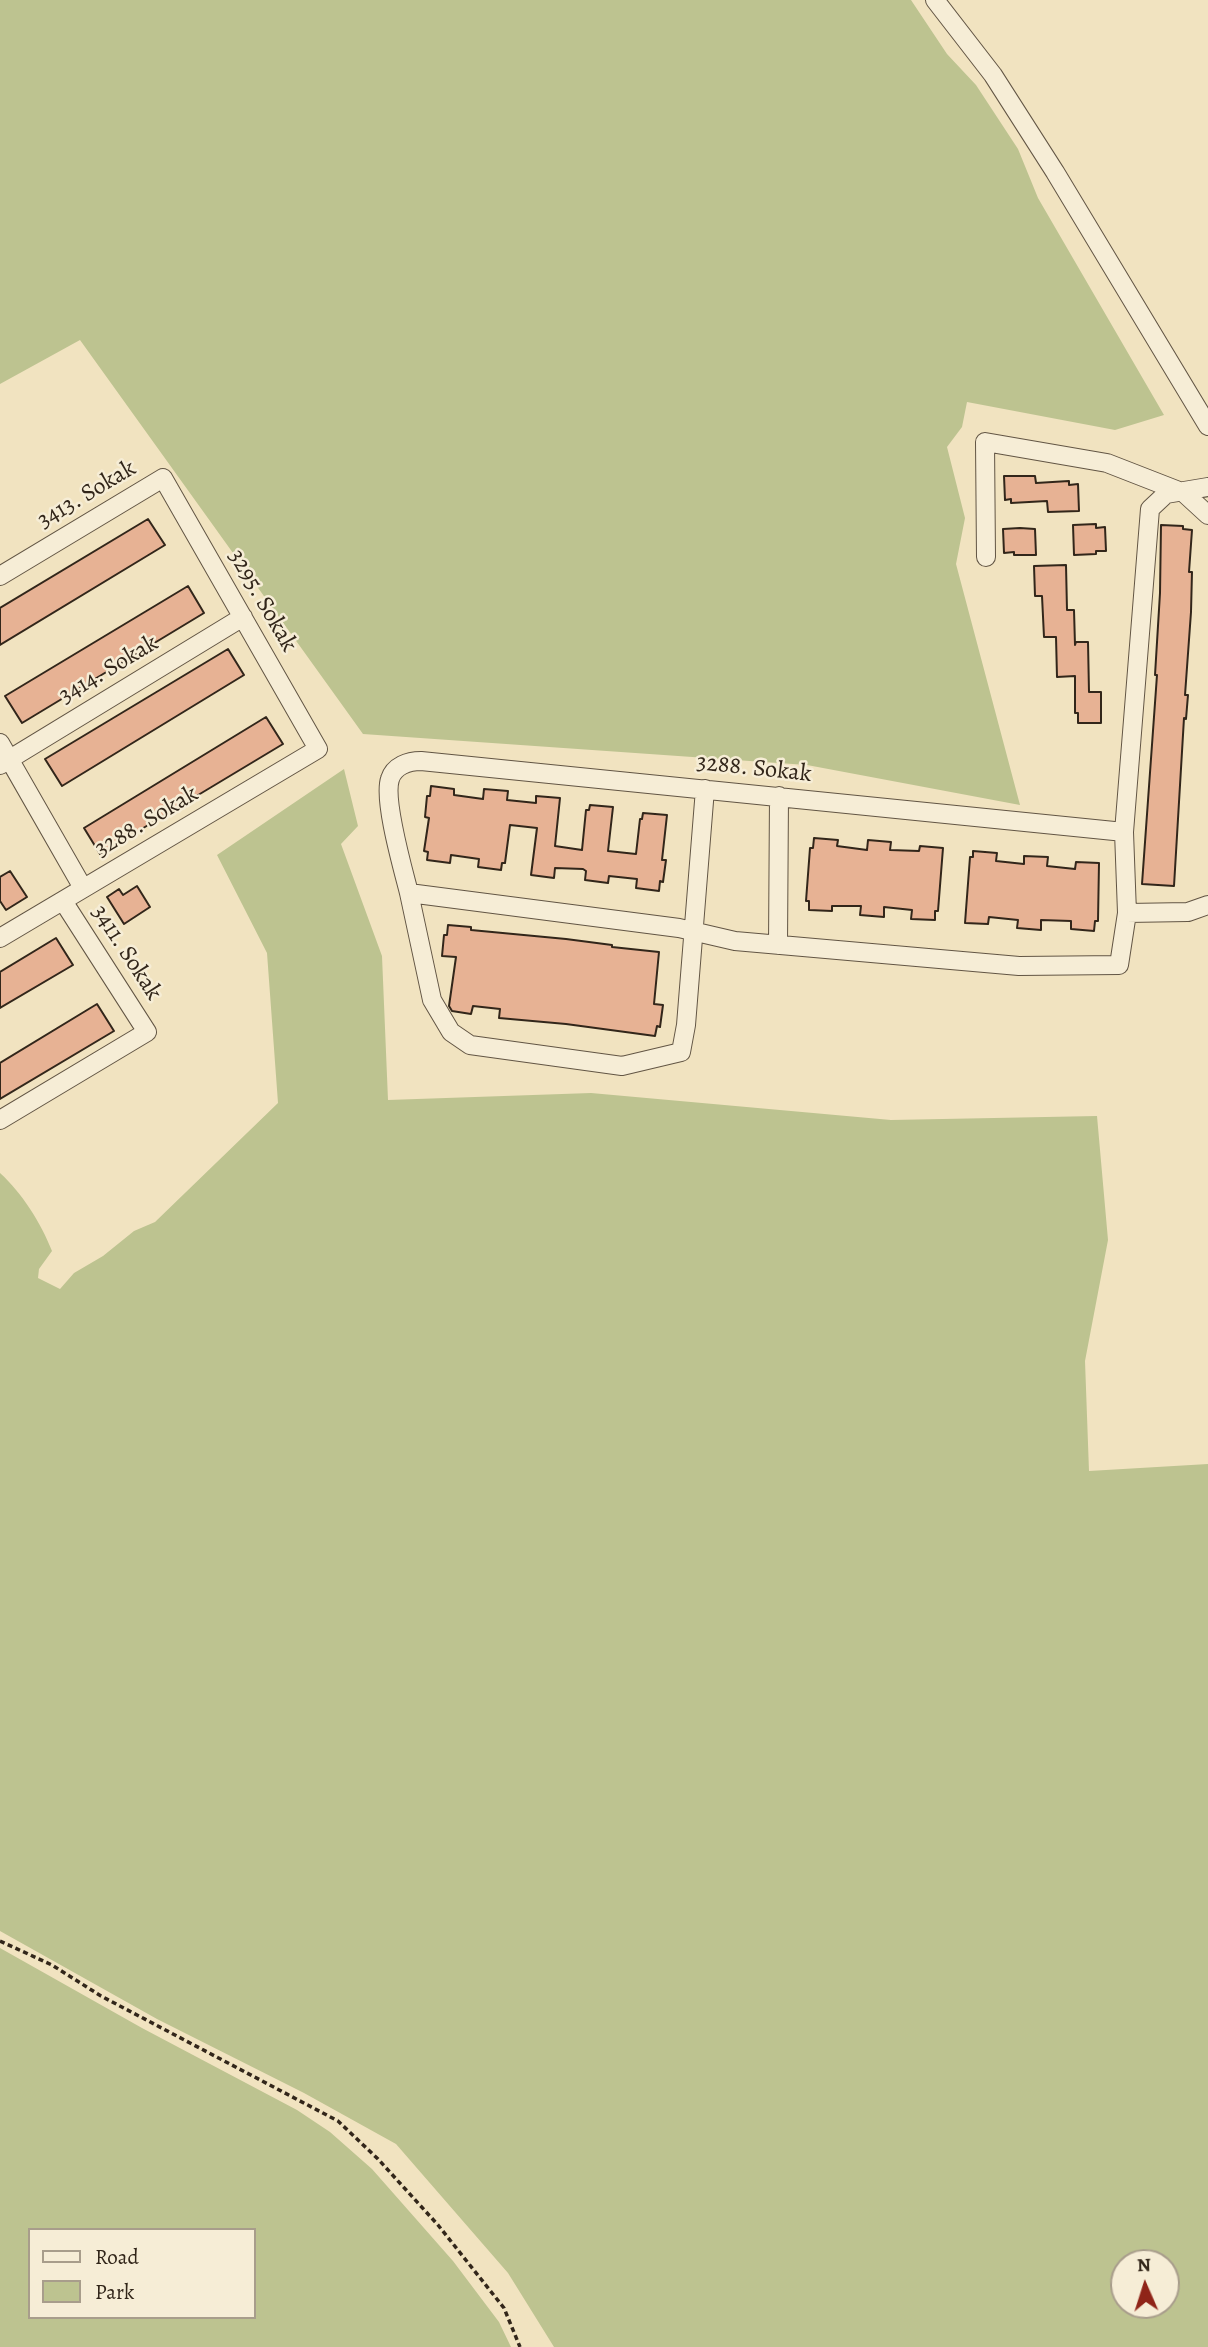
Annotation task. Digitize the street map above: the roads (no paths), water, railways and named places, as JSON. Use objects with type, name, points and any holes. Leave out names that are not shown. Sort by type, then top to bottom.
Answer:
[{"type":"street","points":[[935,0],[993,75],[1055,172],[1208,426]]},
{"type":"street","points":[[986,557],[985,442],[1107,463],[1184,493],[1208,515]]},
{"type":"street","name":"3413. Sokak","points":[[0,576],[163,478]]},
{"type":"street","name":"3295. Sokak","points":[[163,478],[318,749]]},
{"type":"street","points":[[705,789],[693,931],[686,1025],[681,1052],[622,1066],[470,1045],[451,1032],[432,1000],[409,893],[693,931],[734,941],[1019,966],[1119,965],[1127,913],[1124,832],[1150,509],[1166,494],[1208,488]]},
{"type":"street","name":"3414. Sokak","points":[[5,762],[243,617]]},
{"type":"street","name":"3411. Sokak","points":[[0,743],[5,762],[83,888]]},
{"type":"street","name":"3288. Sokak","points":[[0,938],[318,749]]},
{"type":"street","name":"3288. Sokak","points":[[409,893],[392,821],[389,781],[394,769],[411,761],[1124,832]]},
{"type":"street","points":[[778,945],[779,796]]},
{"type":"street","name":"3411. Sokak","points":[[0,1120],[147,1032],[63,901]]},
{"type":"street","points":[[1127,913],[1188,912],[1208,905]]}]
